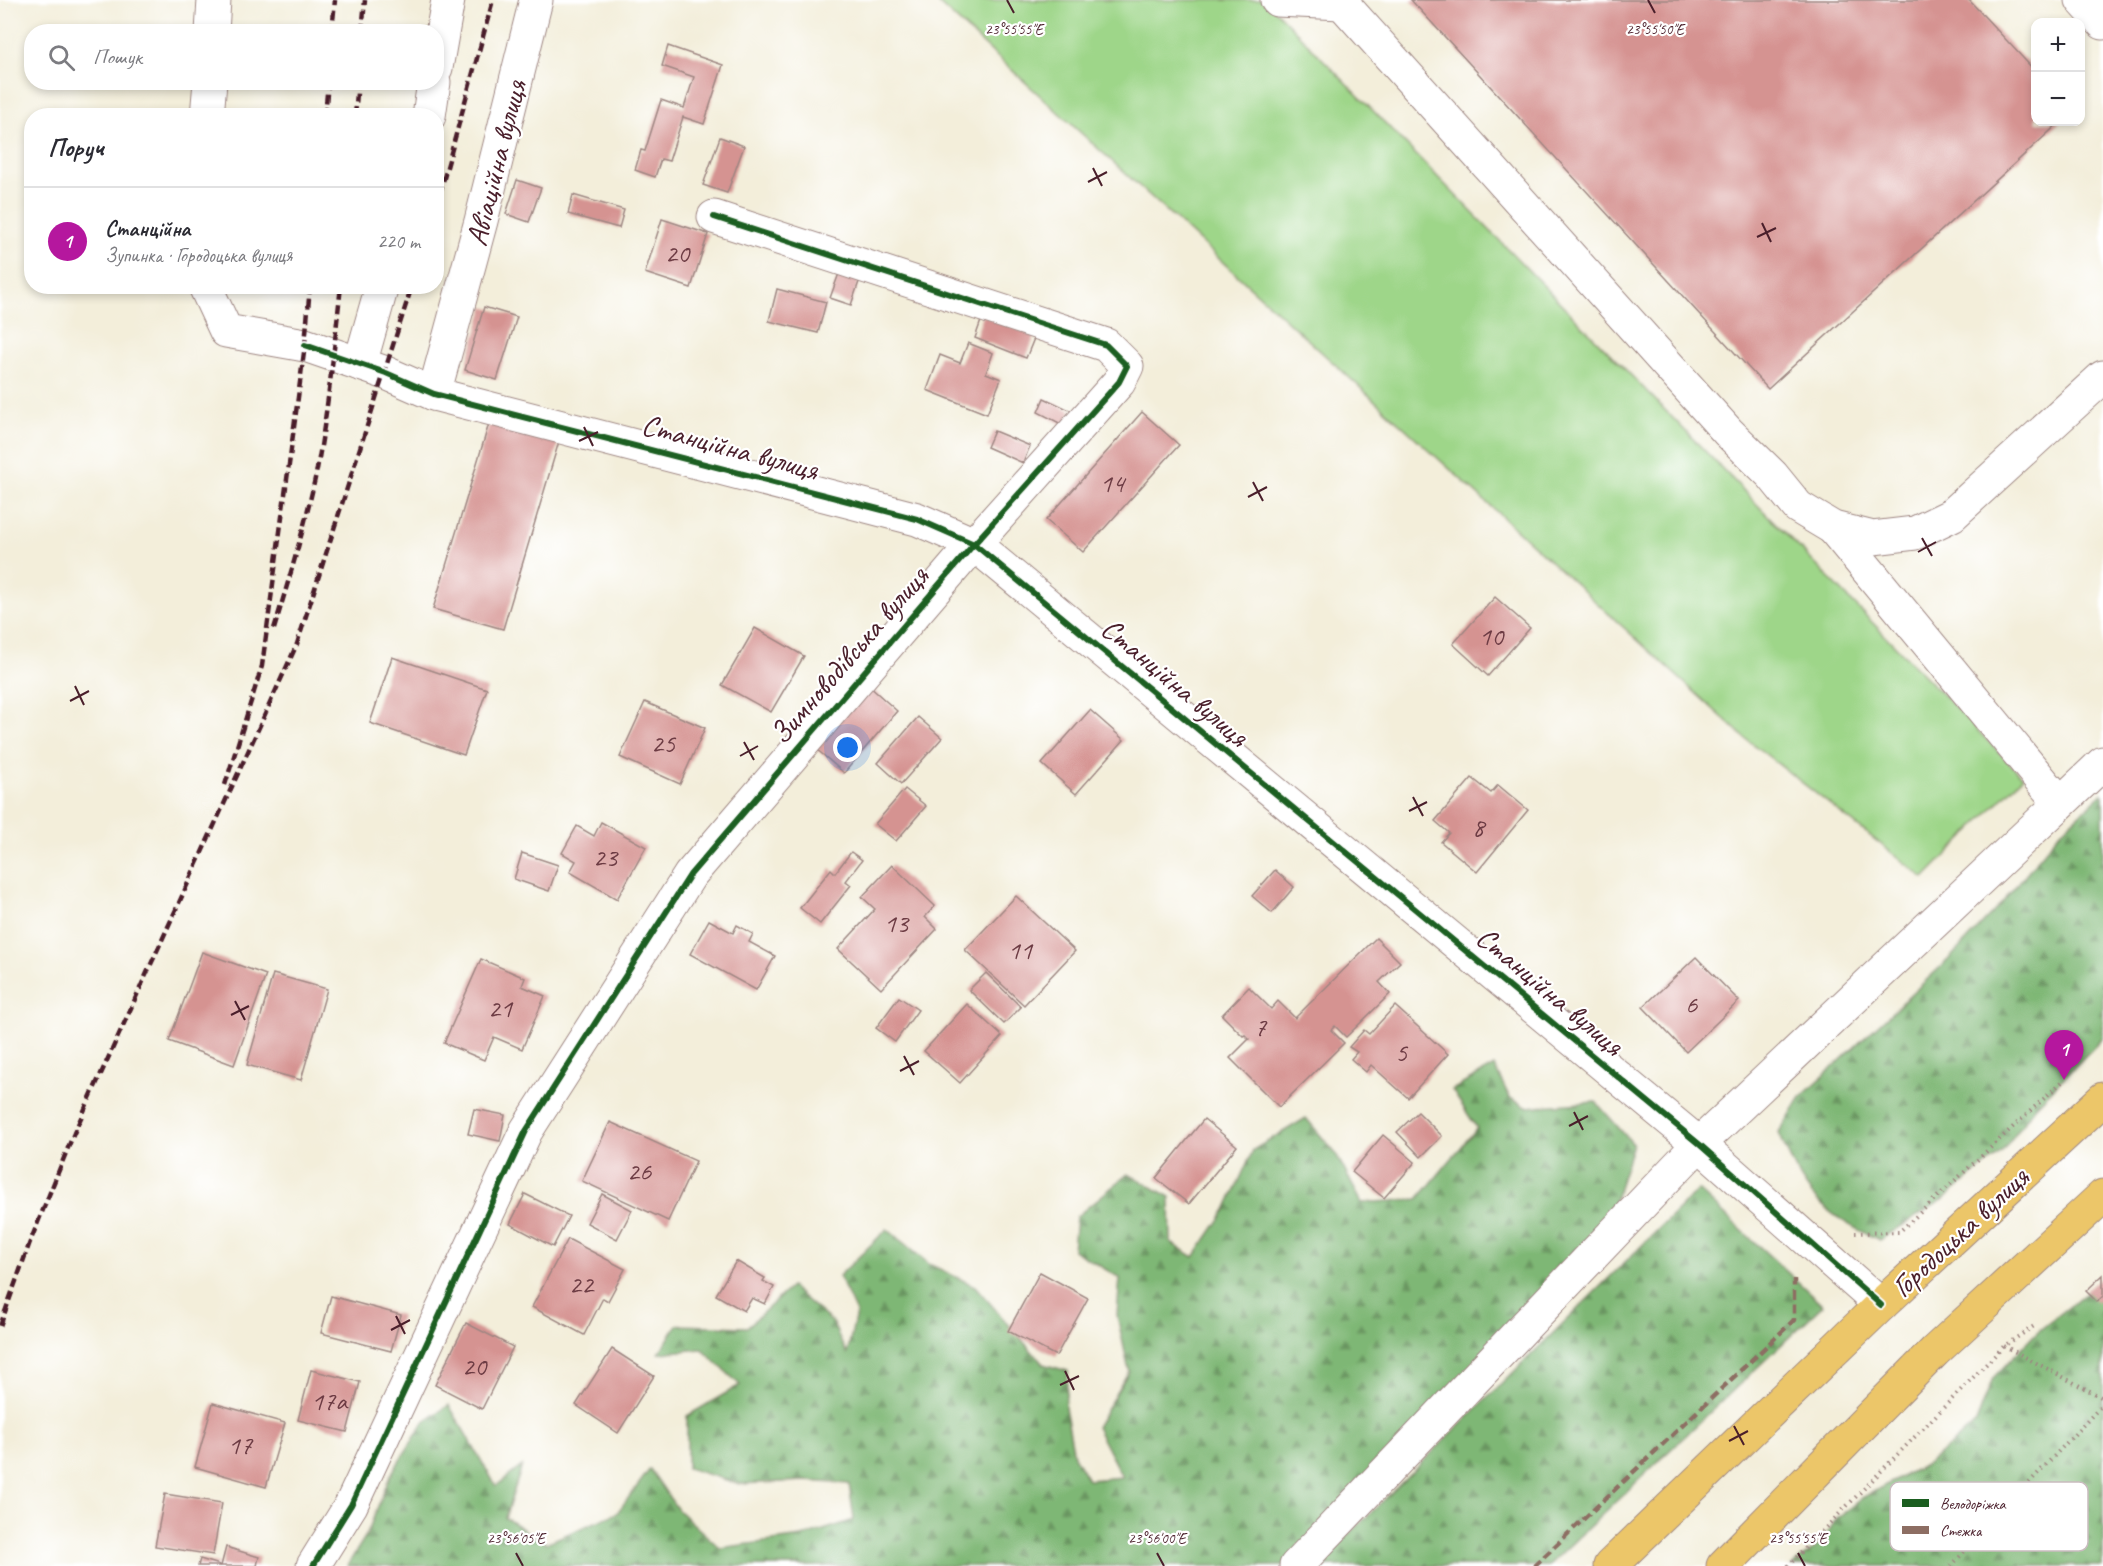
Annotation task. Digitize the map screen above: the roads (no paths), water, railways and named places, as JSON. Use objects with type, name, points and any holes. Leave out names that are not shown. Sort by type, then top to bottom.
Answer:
[{"type":"main road","name":"Городоцька вулиця","points":[[1610,1566],[1881,1305],[2103,1099]]},
{"type":"main road","points":[[1723,1566],[1935,1351],[2103,1196]]},
{"type":"street","points":[[212,24],[214,0]]},
{"type":"street","points":[[443,24],[447,0]]},
{"type":"street","name":"Авіаційна вулиця","points":[[434,394],[484,210],[536,0]]},
{"type":"street","points":[[1277,0],[1344,1],[1728,432],[1772,474],[1798,507],[1833,528],[1873,538],[1915,533],[1952,515],[2103,377]]},
{"type":"street","points":[[2082,0],[2103,23]]},
{"type":"street","points":[[208,108],[209,90]]},
{"type":"street","points":[[430,108],[433,90]]},
{"type":"street","name":"Зимноводівська вулиця","points":[[313,1566],[351,1505],[526,1131],[690,875],[974,544],[1119,382],[1127,366],[1106,345],[714,217]]},
{"type":"street","name":"Станційна вулиця","points":[[209,294],[226,331],[305,345],[434,394],[917,519],[974,544],[1699,1144],[1881,1305]]},
{"type":"street","points":[[360,364],[380,294]]},
{"type":"street","points":[[1833,528],[2060,803]]},
{"type":"street","points":[[1296,1566],[1699,1144],[2103,763]]},
{"type":"railway","points":[[333,24],[335,0]]},
{"type":"railway","points":[[363,24],[365,0]]},
{"type":"railway","points":[[444,178],[493,0]]},
{"type":"railway","points":[[326,108],[327,90]]},
{"type":"railway","points":[[356,108],[357,90]]},
{"type":"railway","points":[[225,785],[262,666],[305,345],[309,294]]},
{"type":"railway","points":[[274,629],[303,529],[317,469],[328,401],[340,294]]},
{"type":"railway","points":[[0,1326],[30,1242],[74,1133],[297,644],[409,294]]},
{"type":"place","name":"Станційна","points":[[2064,1080]]}]
